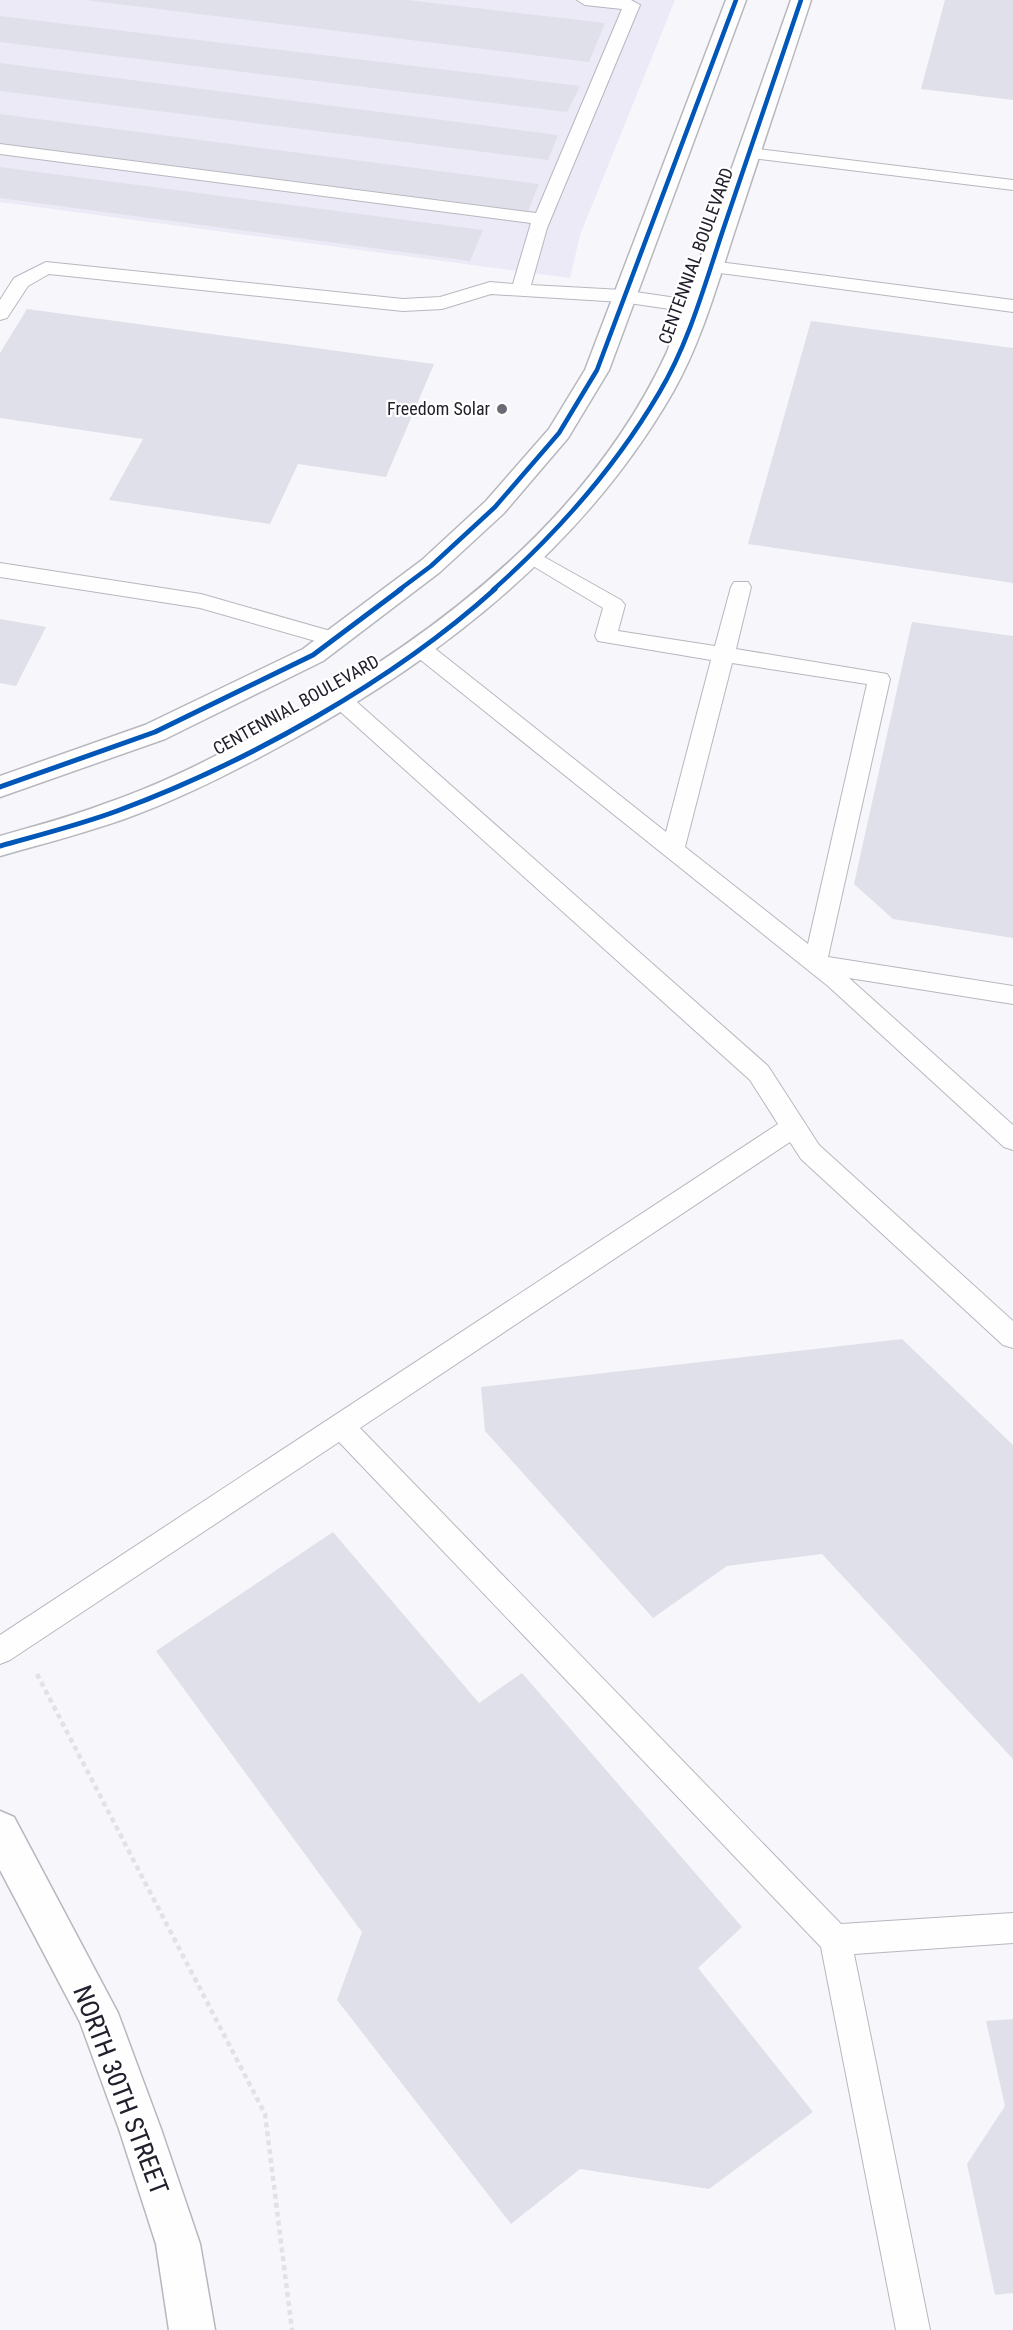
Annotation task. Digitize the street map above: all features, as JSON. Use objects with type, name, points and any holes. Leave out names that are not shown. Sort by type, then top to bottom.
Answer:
[{"type":"main road","name":"CENTENNIAL BOULEVARD","points":[[0,787],[155,732],[313,655],[439,558],[495,507],[560,433],[597,370],[736,0]]},
{"type":"main road","name":"CENTENNIAL BOULEVARD","points":[[0,846],[97,818],[200,776],[342,701],[483,602],[558,528],[612,464],[660,391],[697,307],[801,0]]},
{"type":"main road","name":"NORTH 30TH STREET","points":[[0,1830],[97,2013],[140,2129],[178,2244],[192,2330]]},
{"type":"lane","points":[[520,290],[543,219],[632,5],[585,0]]},
{"type":"lane","points":[[0,149],[543,219]]},
{"type":"lane","points":[[749,153],[1013,184]]},
{"type":"lane","points":[[711,267],[1013,306]]},
{"type":"lane","points":[[0,314],[21,282],[46,268],[403,305],[442,303],[490,288],[625,297],[697,307]]},
{"type":"lane","points":[[530,555],[614,605],[606,636],[879,679],[815,964]]},
{"type":"lane","points":[[0,570],[201,601],[333,639]]},
{"type":"lane","points":[[673,850],[741,587]]},
{"type":"lane","points":[[420,648],[815,964],[1013,1140]]},
{"type":"lane","points":[[342,701],[759,1073],[810,1152],[1013,1337]]},
{"type":"lane","points":[[815,964],[1013,995]]},
{"type":"lane","points":[[9,1645],[794,1126]]},
{"type":"lane","points":[[341,1426],[835,1940],[913,2330]]},
{"type":"lane","points":[[835,1940],[1013,1928]]},
{"type":"path","points":[[9,1645],[68,1729],[266,2114],[292,2330]]},
{"type":"shaded area","points":[[0,0],[675,0],[580,235],[570,278],[0,202]]},
{"type":"building","points":[[85,0],[407,0],[605,23],[589,62]]},
{"type":"building","points":[[945,0],[1013,0],[1013,100],[921,89]]},
{"type":"building","points":[[0,16],[580,86],[567,112],[0,42]]},
{"type":"building","points":[[0,63],[558,135],[548,160],[0,91]]},
{"type":"building","points":[[0,114],[539,184],[528,211],[0,143]]},
{"type":"building","points":[[0,167],[483,230],[470,261],[0,198]]},
{"type":"building","points":[[27,309],[434,364],[386,477],[298,464],[270,524],[109,500],[143,439],[0,418],[0,353]]},
{"type":"building","points":[[811,321],[1013,348],[1013,583],[748,544]]},
{"type":"building","points":[[0,619],[46,627],[16,686],[0,683]]},
{"type":"building","points":[[912,622],[1013,636],[1013,938],[893,919],[854,884]]},
{"type":"building","points":[[902,1339],[1013,1445],[1013,1759],[822,1554],[727,1566],[653,1618],[485,1431],[481,1387]]},
{"type":"building","points":[[333,1532],[479,1703],[522,1673],[742,1927],[698,1968],[813,2112],[709,2189],[580,2169],[511,2224],[337,2000],[362,1932],[156,1651]]},
{"type":"building","points":[[1013,2019],[1013,2293],[995,2295],[967,2164],[1005,2106],[986,2021]]},
{"type":"cycle path","points":[[0,787],[155,732],[313,655],[431,566],[495,507],[559,433],[597,370],[736,0]]},
{"type":"cycle path","points":[[0,846],[84,822],[154,796],[193,779],[310,718],[369,683],[426,644],[481,601],[533,555],[580,505],[623,451],[660,392],[680,352],[801,0]]},
{"type":"place","name":"Freedom Solar","points":[[502,409]]}]
